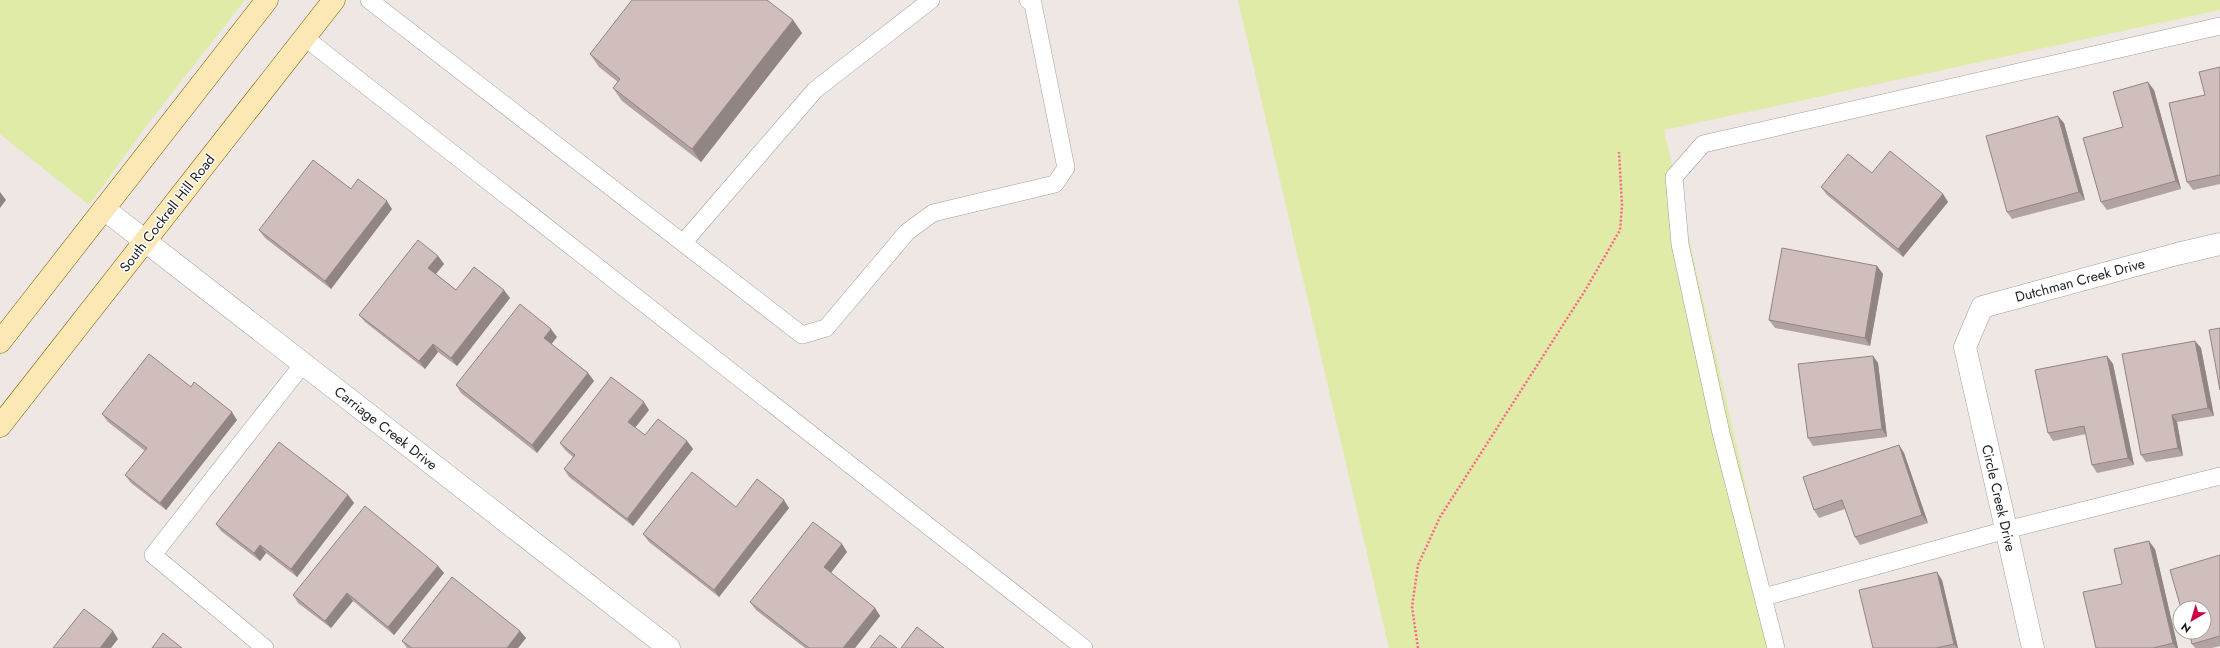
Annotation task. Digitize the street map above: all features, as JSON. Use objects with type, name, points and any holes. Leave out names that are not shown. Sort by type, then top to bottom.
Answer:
[{"type":"main road","points":[[0,342],[267,0]]},
{"type":"main road","name":"South Cockrell Hill Road","points":[[3,417],[334,0]]},
{"type":"street","name":"Carriage Creek Drive","points":[[104,209],[669,648]]},
{"type":"street","name":"Dutchman Creek Drive","points":[[1965,347],[1982,307],[2177,254],[2220,244]]},
{"type":"street","name":"Circle Creek Drive","points":[[1965,347],[2033,648]]},
{"type":"lane","points":[[369,0],[802,335],[826,328],[907,232],[933,213],[1055,184],[1066,168],[1033,4],[1028,0]]},
{"type":"lane","points":[[683,243],[815,90],[931,0]]},
{"type":"lane","points":[[1776,648],[1721,433],[1680,244],[1674,177],[1703,144],[2220,26]]},
{"type":"lane","points":[[304,37],[1084,648]]},
{"type":"lane","points":[[265,648],[153,555],[303,364]]},
{"type":"lane","points":[[1764,597],[2006,530],[2220,476]]},
{"type":"path","points":[[1418,648],[1412,607],[1418,565],[1440,517],[1586,289],[1620,230],[1622,205],[1619,152]]},
{"type":"green space","points":[[0,0],[245,0],[150,121],[89,205],[0,134]]},
{"type":"green space","points":[[1238,0],[2220,0],[2220,10],[1664,130],[1783,648],[1389,648]]},
{"type":"building","points":[[632,0],[767,0],[793,20],[692,149],[613,88],[620,79],[590,54]]},
{"type":"building","points":[[2220,67],[2220,175],[2187,182],[2169,103],[2205,95],[2199,72]]},
{"type":"building","points":[[2148,82],[2176,181],[2101,202],[2083,138],[2123,127],[2113,92]]},
{"type":"building","points":[[2058,116],[2079,192],[2007,212],[1986,136]]},
{"type":"building","points":[[1890,151],[1943,194],[1898,249],[1821,187],[1848,154],[1872,173]]},
{"type":"building","points":[[313,160],[351,189],[358,179],[387,201],[325,281],[259,230]]},
{"type":"building","points":[[418,240],[438,256],[428,268],[456,290],[474,267],[504,290],[451,358],[433,344],[419,361],[359,315]]},
{"type":"building","points":[[1782,248],[1877,266],[1865,338],[1769,320]]},
{"type":"building","points":[[520,304],[551,329],[544,338],[588,373],[532,445],[456,385]]},
{"type":"building","points":[[2220,328],[2220,390],[2209,330]]},
{"type":"building","points":[[2195,341],[2208,408],[2172,415],[2178,448],[2141,455],[2122,354]]},
{"type":"building","points":[[149,354],[191,387],[194,382],[232,412],[160,503],[125,475],[147,448],[102,414]]},
{"type":"building","points":[[1873,356],[1882,429],[1808,438],[1798,364]]},
{"type":"building","points":[[2107,356],[2128,458],[2092,465],[2084,426],[2048,433],[2035,370]]},
{"type":"building","points":[[611,377],[644,402],[628,422],[645,435],[658,419],[687,441],[627,519],[564,469],[575,455],[560,443]]},
{"type":"building","points":[[279,442],[348,495],[291,569],[260,545],[254,553],[216,524]]},
{"type":"building","points":[[1899,445],[1922,515],[1855,537],[1842,500],[1814,510],[1803,477]]},
{"type":"building","points":[[692,472],[736,507],[757,479],[784,500],[714,590],[643,534]]},
{"type":"building","points":[[365,506],[438,566],[388,627],[347,593],[325,621],[293,595]]},
{"type":"building","points":[[813,522],[842,544],[824,567],[875,608],[843,648],[809,648],[750,602]]},
{"type":"building","points":[[2149,541],[2173,643],[2153,648],[2096,648],[2083,592],[2122,584],[2114,549]]},
{"type":"building","points":[[2220,555],[2220,636],[2212,638],[2212,600],[2179,600],[2170,570]]},
{"type":"building","points":[[1937,572],[1954,644],[1936,648],[1873,648],[1859,590]]},
{"type":"building","points":[[452,577],[520,631],[507,648],[412,648],[402,641]]},
{"type":"building","points":[[84,609],[113,631],[100,648],[53,648]]},
{"type":"building","points":[[917,627],[944,648],[901,648]]},
{"type":"building","points":[[163,633],[182,648],[152,648]]},
{"type":"building","points":[[880,635],[897,648],[870,648]]},
{"type":"building","points":[[2191,640],[2206,640],[2192,644]]}]
